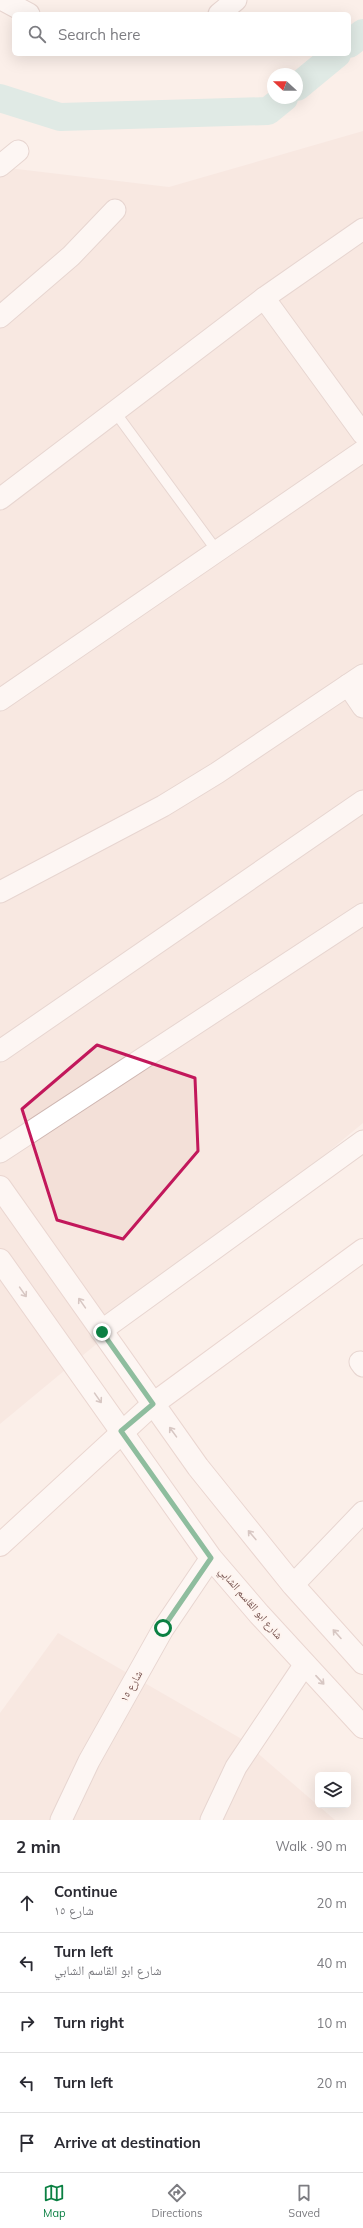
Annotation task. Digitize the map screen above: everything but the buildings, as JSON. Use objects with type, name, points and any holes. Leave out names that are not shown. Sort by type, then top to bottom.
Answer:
[{"type":"street","points":[[3,0],[25,12]]},
{"type":"street","points":[[0,166],[18,150]]},
{"type":"street","points":[[0,317],[71,256],[115,210]]},
{"type":"street","points":[[0,499],[264,298],[363,229]]},
{"type":"street","points":[[264,298],[363,434]]},
{"type":"street","points":[[0,700],[363,451]]},
{"type":"street","points":[[0,892],[163,806],[217,773],[356,680],[363,707]]},
{"type":"street","points":[[0,1051],[363,800]]},
{"type":"street","points":[[0,1152],[363,914]]},
{"type":"street","points":[[102,1332],[363,1140]]},
{"type":"street","points":[[0,1187],[153,1404],[240,1520],[293,1585],[363,1663]]},
{"type":"street","points":[[0,1546],[121,1431],[153,1404],[363,1250]]},
{"type":"street","name":"شارع ابو القاسم الشابي","points":[[0,1260],[211,1558],[363,1727]]},
{"type":"street","points":[[293,1585],[363,1512]]},
{"type":"street","name":"شارع ١٥","points":[[61,1820],[89,1761],[163,1628],[211,1558]]},
{"type":"street","points":[[211,1820],[236,1767],[305,1664]]},
{"type":"lane","points":[[115,412],[217,551]]},
{"type":"highlighted area","points":[[97,1045],[195,1078],[198,1151],[123,1239],[57,1220],[22,1109]]},
{"type":"shaded area","points":[[363,131],[363,1123],[0,1424],[0,167],[169,187]]},
{"type":"shaded area","points":[[58,1633],[240,1738],[315,1803],[315,1808],[321,1808],[335,1820],[0,1820],[0,1713]]},
{"type":"waterway","points":[[351,42],[363,33]]},
{"type":"waterway","points":[[303,82],[335,56]]},
{"type":"waterway","points":[[0,98],[60,117],[268,111],[277,104]]},
{"type":"route","points":[[102,1332],[153,1404],[121,1431],[211,1558],[163,1628]]}]
